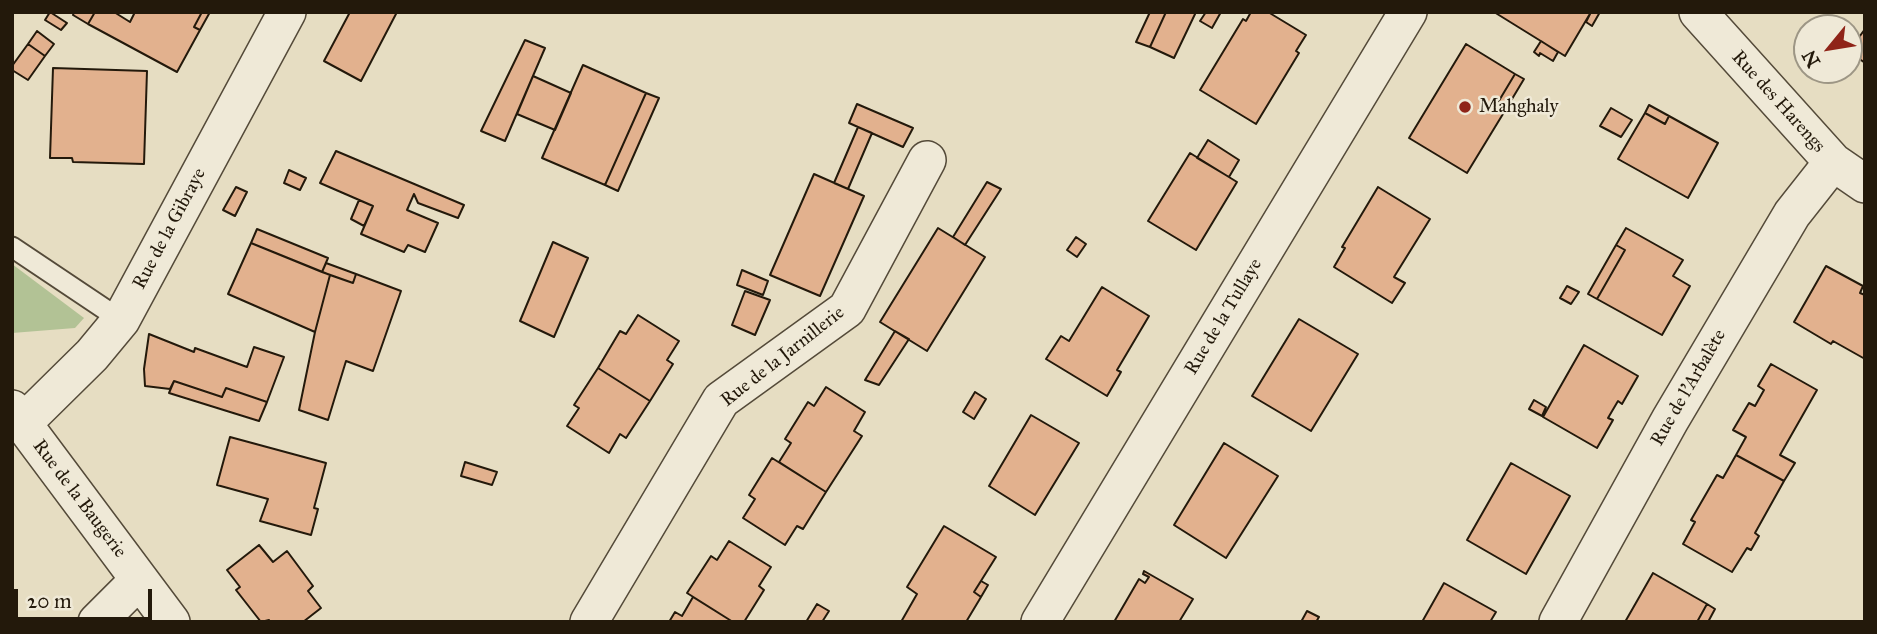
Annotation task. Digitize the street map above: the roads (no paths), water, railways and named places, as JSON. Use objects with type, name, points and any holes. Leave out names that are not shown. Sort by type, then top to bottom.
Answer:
[{"type":"street","name":"Rue de la Gibraye","points":[[18,416],[92,355],[121,320],[287,12]]},
{"type":"street","name":"Rue de la Tullaye","points":[[1040,622],[1408,12]]},
{"type":"street","name":"Rue des Harengs","points":[[1698,12],[1833,162],[1865,184]]},
{"type":"street","name":"Rue de la Jarnillerie","points":[[589,622],[721,400],[847,309],[927,160]]},
{"type":"street","name":"Rue de l'Arbalète","points":[[1558,622],[1670,419],[1792,214],[1833,162]]},
{"type":"street","name":"Rue de la Baugerie","points":[[18,416],[171,622]]},
{"type":"street","points":[[97,622],[139,580]]},
{"type":"lane","points":[[12,247],[121,320]]},
{"type":"place","name":"Mahghaly","points":[[1465,107]]}]
